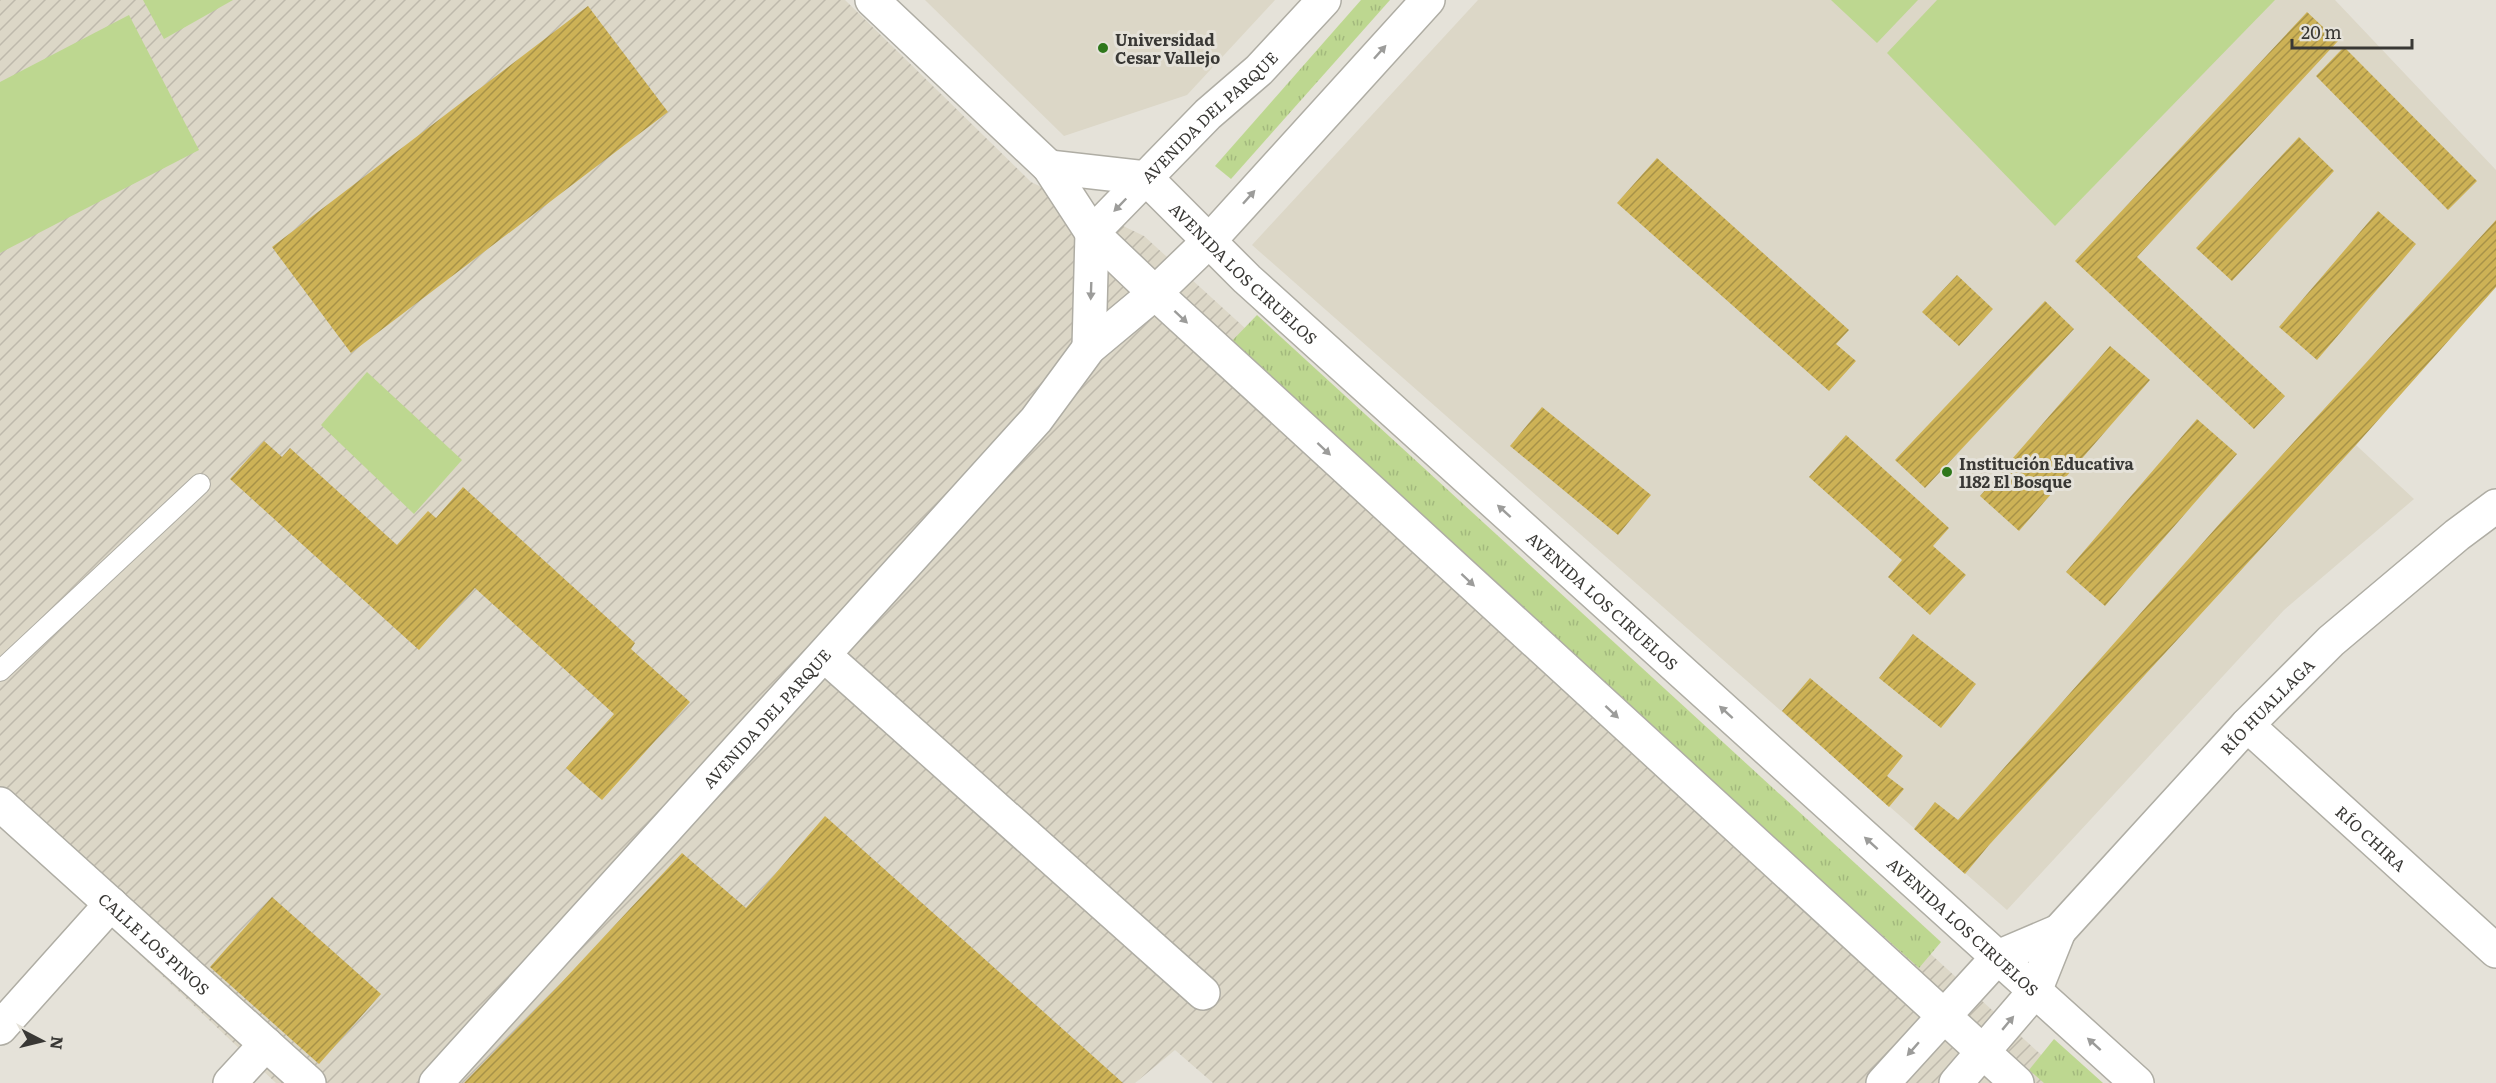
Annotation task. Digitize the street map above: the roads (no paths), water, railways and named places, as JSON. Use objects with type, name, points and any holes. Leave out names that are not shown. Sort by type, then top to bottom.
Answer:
[{"type":"main road","points":[[872,0],[1049,167],[1092,233],[1155,293],[2017,1083]]},
{"type":"main road","name":"AVENIDA DEL PARQUE","points":[[1092,233],[1208,114],[1259,70],[1324,0]]},
{"type":"main road","points":[[1210,240],[1428,0]]},
{"type":"main road","points":[[1049,167],[1146,178]]},
{"type":"main road","name":"AVENIDA LOS CIRUELOS","points":[[1146,178],[1256,286],[2137,1083]]},
{"type":"main road","points":[[1089,348],[1092,233]]},
{"type":"main road","name":"AVENIDA DEL PARQUE","points":[[436,1083],[1036,420],[1089,348],[1155,293],[1210,240]]},
{"type":"main road","name":"RÍO HUALLAGA","points":[[2059,931],[2247,725],[2331,641],[2457,535],[2496,506]]},
{"type":"main road","points":[[824,655],[1203,993]]},
{"type":"main road","name":"RÍO CHIRA","points":[[2247,725],[2491,939]]},
{"type":"main road","name":"CALLE LOS PINOS","points":[[0,804],[309,1083]]},
{"type":"main road","points":[[0,1028],[111,904]]},
{"type":"main road","points":[[1883,1083],[1998,957],[2059,931]]},
{"type":"main road","points":[[1956,1083],[2036,991],[2059,931]]},
{"type":"main road","points":[[230,1083],[266,1044]]},
{"type":"lane","points":[[0,670],[200,484]]},
{"type":"place","name":"Universidad Cesar Vallejo","points":[[1103,48]]},
{"type":"place","name":"Institución Educativa 1182 El Bosque","points":[[1947,472]]}]
